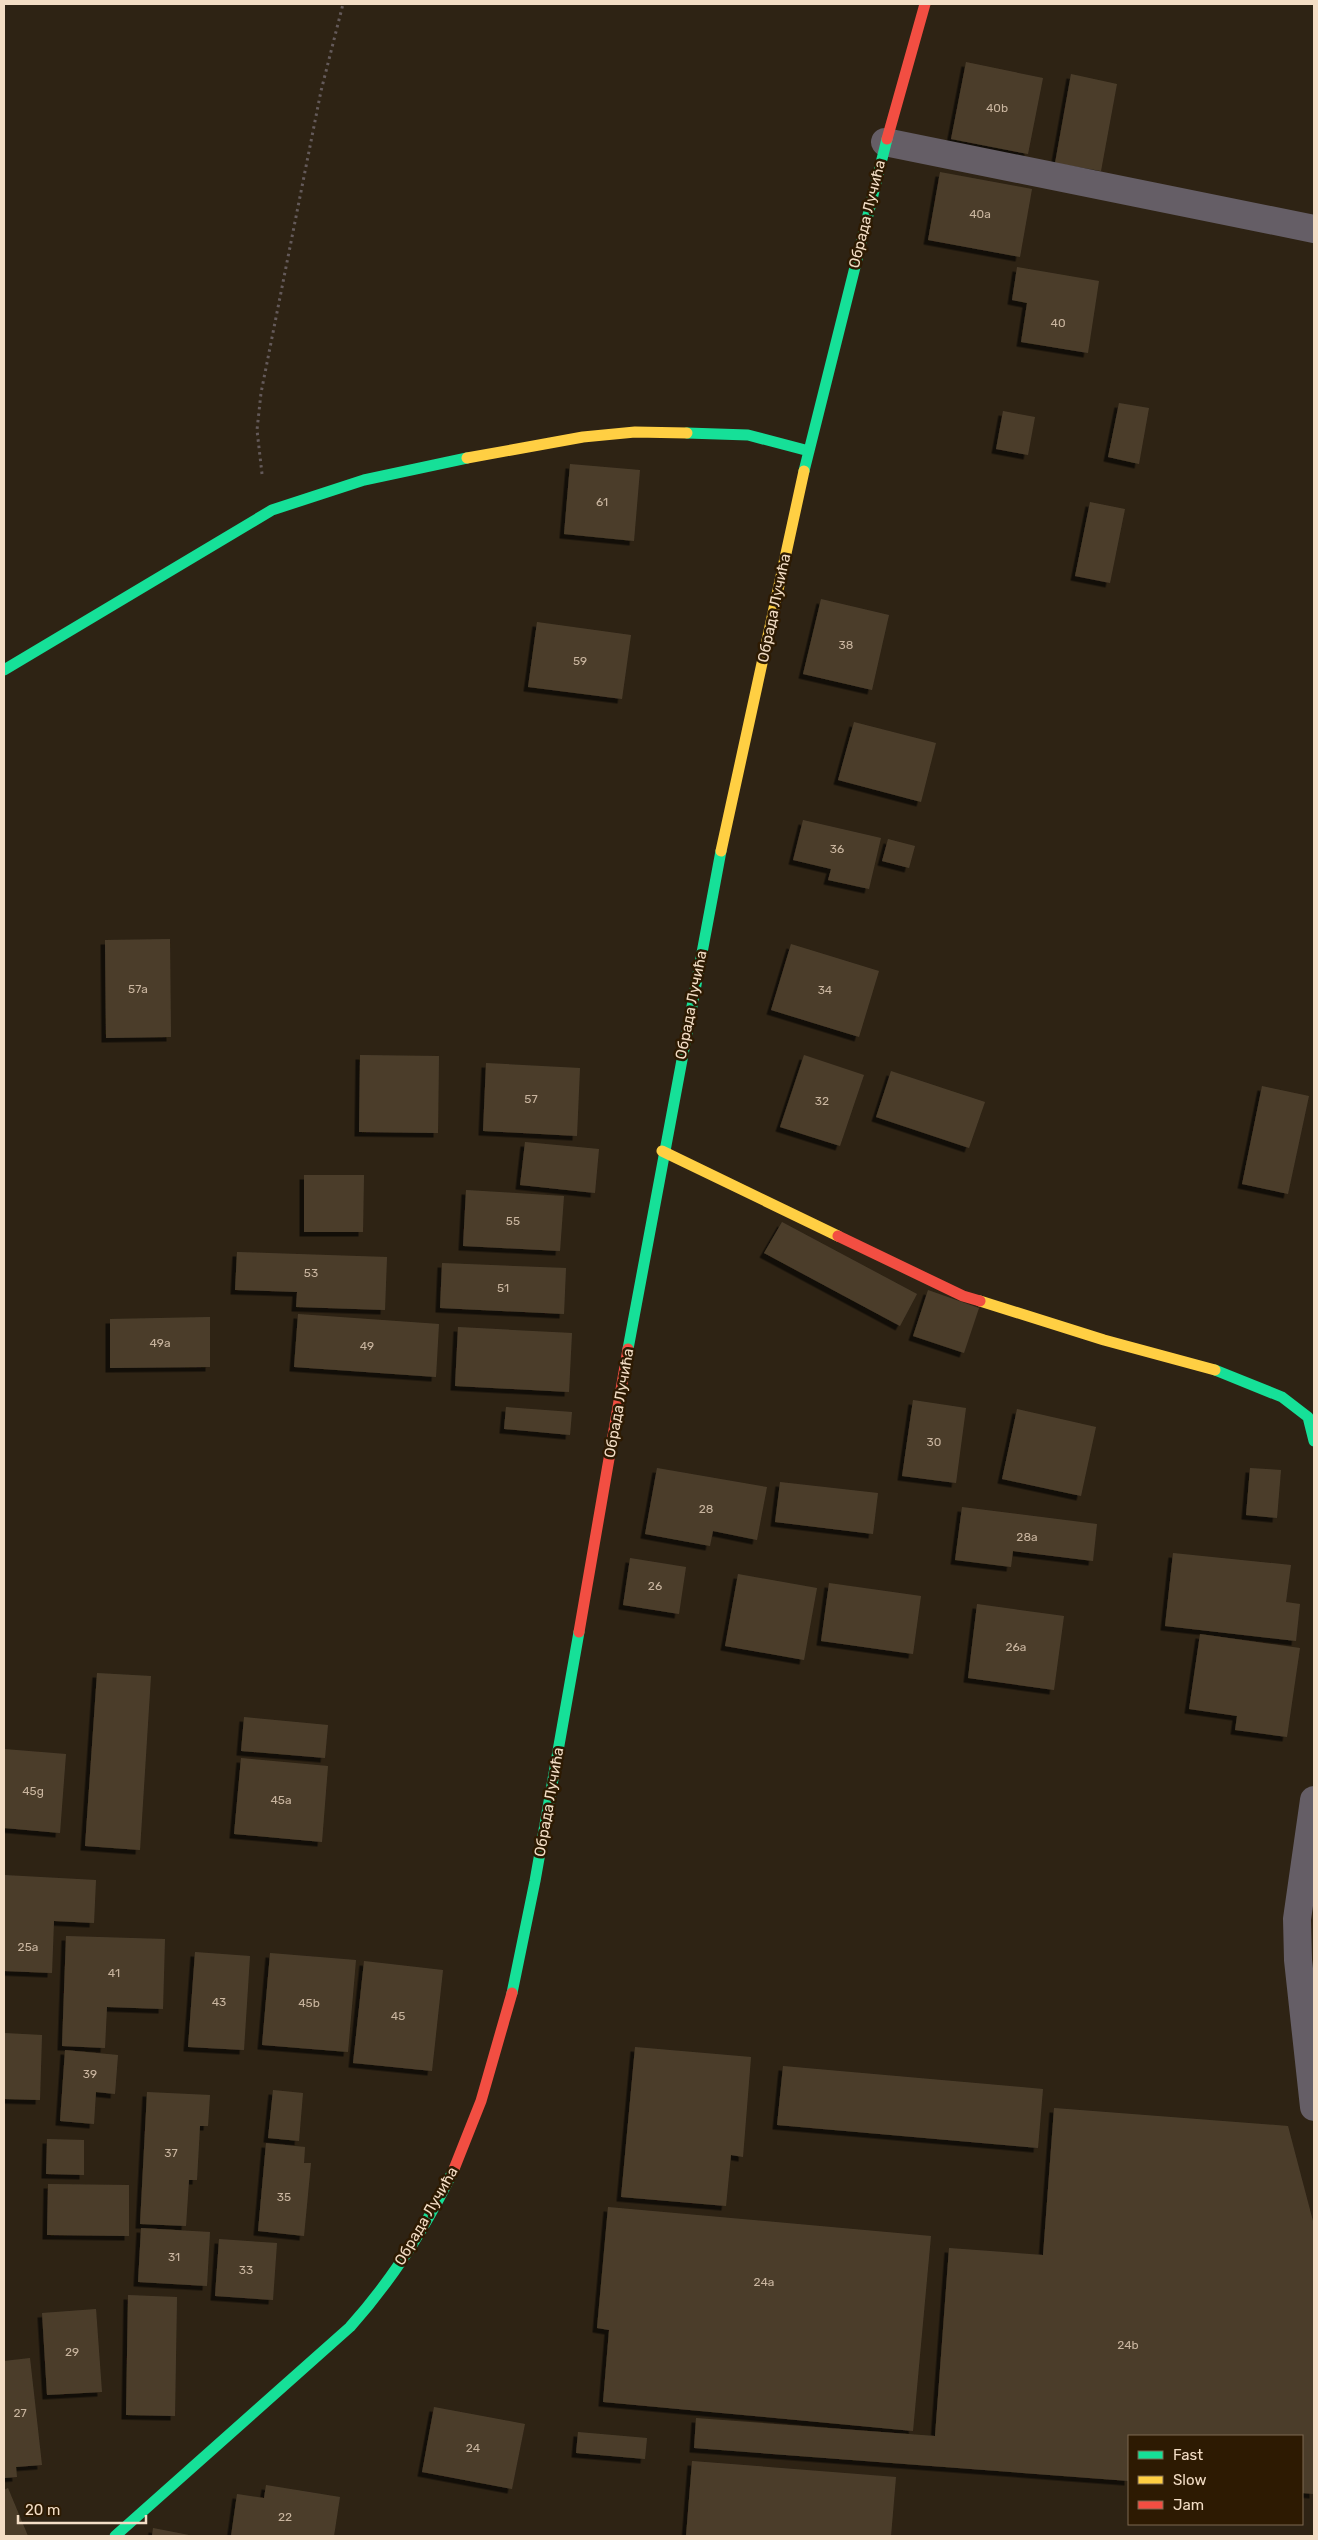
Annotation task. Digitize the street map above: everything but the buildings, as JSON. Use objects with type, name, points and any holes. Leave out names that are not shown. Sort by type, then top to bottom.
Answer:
[{"type":"street","name":"Обрада Лучића","points":[[115,2536],[350,2327],[392,2275],[434,2209],[457,2164],[480,2103],[512,1998],[541,1850],[662,1151],[736,781],[809,451],[885,142],[925,4]]},
{"type":"street","name":"Обрада Лучића","points":[[885,142],[1314,228]]},
{"type":"street","points":[[4,670],[272,510],[364,480],[500,451],[583,437],[635,432],[748,435],[809,451]]},
{"type":"street","points":[[662,1151],[963,1296],[1104,1340],[1225,1373],[1282,1397],[1308,1417],[1314,1441]]},
{"type":"street","points":[[1314,1800],[1297,1919],[1298,1960],[1314,2107]]},
{"type":"path","points":[[272,510],[260,468],[257,430],[261,393],[321,91],[343,4]]},
{"type":"traffic: fast","points":[[804,471],[887,139]]},
{"type":"traffic: fast","points":[[687,433],[748,435],[809,451]]},
{"type":"traffic: fast","points":[[4,670],[272,510],[364,480],[467,458]]},
{"type":"traffic: fast","points":[[628,1349],[721,851]]},
{"type":"traffic: fast","points":[[1215,1370],[1282,1397],[1308,1417],[1314,1441]]},
{"type":"traffic: fast","points":[[512,1993],[535,1881],[579,1632]]},
{"type":"traffic: fast","points":[[115,2536],[350,2327],[366,2309],[408,2252],[454,2169]]},
{"type":"traffic: slow","points":[[467,458],[583,437],[635,432],[687,433]]},
{"type":"traffic: slow","points":[[721,851],[804,471]]},
{"type":"traffic: slow","points":[[662,1151],[838,1236]]},
{"type":"traffic: slow","points":[[980,1301],[1104,1340],[1215,1370]]},
{"type":"traffic: jam","points":[[887,139],[925,4]]},
{"type":"traffic: jam","points":[[838,1236],[963,1296],[980,1301]]},
{"type":"traffic: jam","points":[[579,1632],[628,1349]]},
{"type":"traffic: jam","points":[[454,2169],[481,2101],[512,1993]]}]
